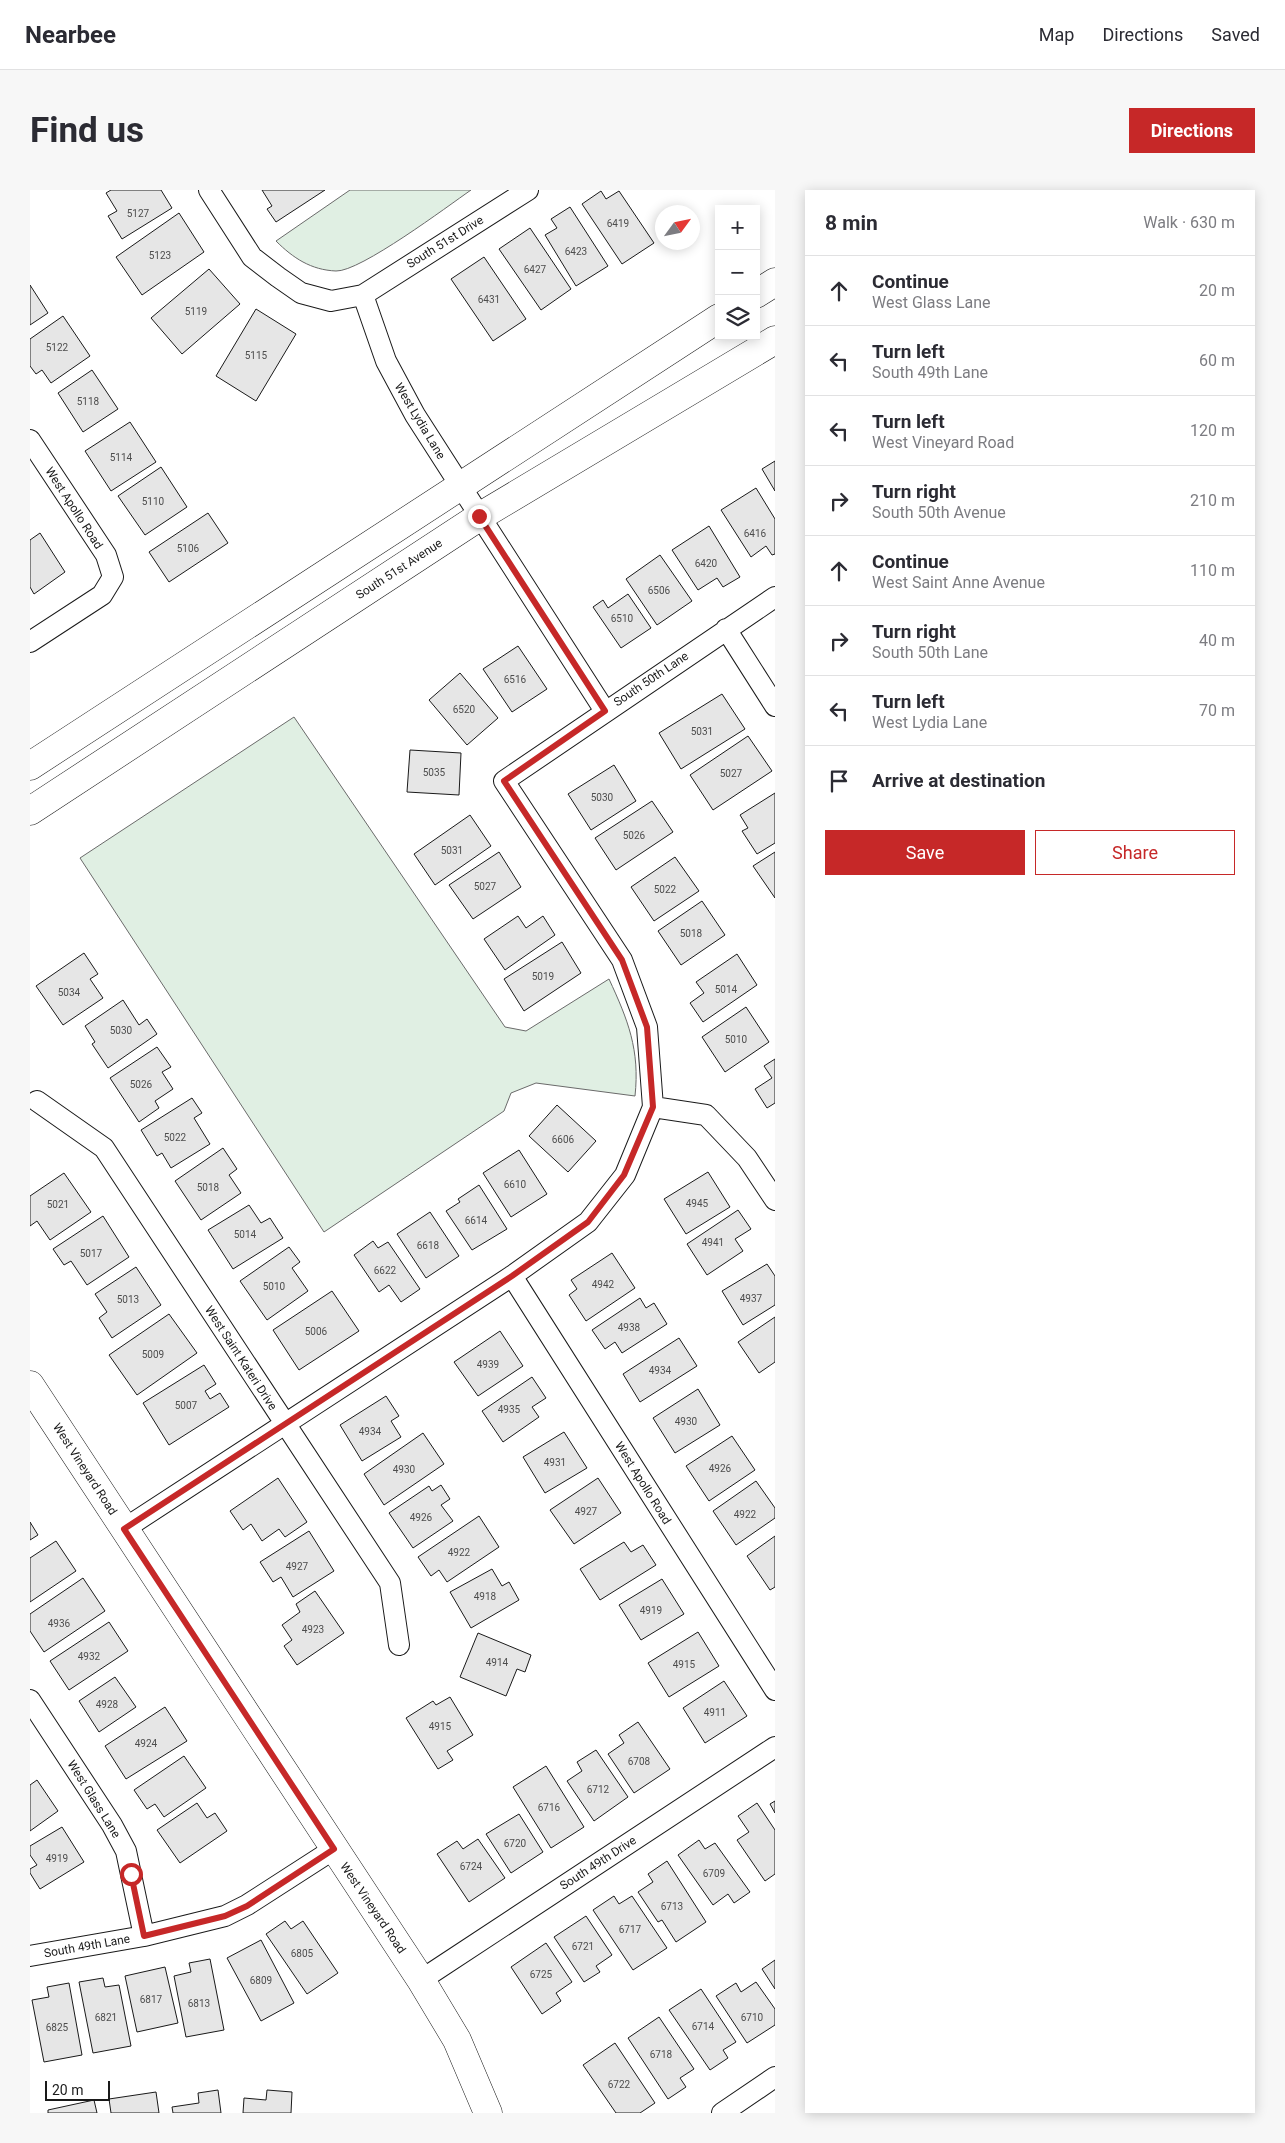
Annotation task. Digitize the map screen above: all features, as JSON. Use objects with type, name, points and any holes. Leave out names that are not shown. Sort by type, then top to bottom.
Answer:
[{"type":"main road","points":[[760,291],[775,282]]},
{"type":"main road","points":[[30,766],[715,321]]},
{"type":"main road","name":"South 51st Avenue","points":[[30,811],[479,516],[775,340]]},
{"type":"main road","name":"West Vineyard Road","points":[[30,1384],[421,1980],[457,2040],[488,2113]]},
{"type":"street","points":[[209,190],[252,257],[301,293],[331,301],[363,294]]},
{"type":"street","name":"South 51st Drive","points":[[363,294],[528,190]]},
{"type":"street","name":"West Lydia Lane","points":[[363,294],[386,361],[415,415],[605,711]]},
{"type":"street","name":"West Apollo Road","points":[[30,440],[106,555],[114,578],[102,595],[30,642]]},
{"type":"street","name":"South 50th Lane","points":[[653,1107],[647,1027],[622,960],[504,781],[775,597]]},
{"type":"street","points":[[726,629],[775,706]]},
{"type":"street","name":"West Saint Kateri Drive","points":[[37,1101],[104,1148],[390,1583],[399,1645]]},
{"type":"street","points":[[124,1529],[512,1276],[588,1222],[624,1175],[653,1107],[706,1115],[746,1158],[775,1200]]},
{"type":"street","name":"West Apollo Road","points":[[512,1276],[775,1690]]},
{"type":"street","name":"West Glass Lane","points":[[30,1700],[112,1824],[126,1852],[144,1936]]},
{"type":"street","name":"South 49th Drive","points":[[421,1980],[775,1747]]},
{"type":"street","name":"South 49th Lane","points":[[30,1956],[144,1936],[225,1916],[247,1906],[334,1849]]},
{"type":"street","points":[[722,2113],[775,2077]]},
{"type":"green space","points":[[350,190],[471,190],[404,237],[364,261],[348,268],[336,271],[311,266],[289,253],[276,241]]},
{"type":"green space","points":[[294,717],[505,1027],[526,1031],[609,979],[627,1022],[636,1064],[635,1096],[536,1083],[511,1093],[504,1111],[324,1232],[80,858]]},
{"type":"building","points":[[111,190],[161,190],[172,208],[122,239],[108,216],[117,211],[106,193]]},
{"type":"building","points":[[262,190],[325,190],[276,222],[267,209],[272,206]]},
{"type":"building","points":[[601,191],[606,199],[619,191],[654,243],[622,264],[582,204]]},
{"type":"building","points":[[570,207],[608,266],[576,286],[545,235],[557,228],[551,219]]},
{"type":"building","points":[[179,213],[204,252],[142,295],[116,257]]},
{"type":"building","points":[[530,228],[571,289],[541,310],[499,249]]},
{"type":"building","points":[[484,257],[526,319],[493,341],[451,279]]},
{"type":"building","points":[[209,269],[240,304],[182,354],[151,318]]},
{"type":"building","points":[[30,285],[48,313],[30,325]]},
{"type":"building","points":[[256,309],[296,334],[256,401],[216,376]]},
{"type":"building","points":[[63,316],[90,356],[51,383],[42,370],[36,374],[30,366],[30,339]]},
{"type":"building","points":[[92,370],[118,409],[83,432],[58,393]]},
{"type":"building","points":[[130,422],[156,462],[111,491],[85,451]]},
{"type":"building","points":[[775,461],[775,491],[762,469]]},
{"type":"building","points":[[161,467],[187,507],[145,535],[118,496]]},
{"type":"building","points":[[756,488],[775,519],[775,554],[772,555],[766,546],[751,557],[721,510]]},
{"type":"building","points":[[208,513],[228,543],[169,582],[149,552]]},
{"type":"building","points":[[709,526],[740,577],[723,587],[717,578],[698,590],[672,550]]},
{"type":"building","points":[[40,533],[65,572],[34,594],[30,587],[30,540]]},
{"type":"building","points":[[660,555],[692,601],[657,625],[626,579]]},
{"type":"building","points":[[628,594],[651,628],[621,648],[593,607],[603,600],[608,608]]},
{"type":"building","points":[[518,646],[547,689],[512,712],[483,669]]},
{"type":"building","points":[[460,673],[498,718],[467,745],[429,700]]},
{"type":"building","points":[[722,694],[745,729],[681,769],[659,733]]},
{"type":"building","points":[[748,736],[772,771],[713,810],[690,775]]},
{"type":"building","points":[[410,750],[461,753],[459,795],[407,792]]},
{"type":"building","points":[[614,765],[636,801],[591,830],[568,794]]},
{"type":"building","points":[[775,793],[775,843],[757,854],[742,831],[748,828],[740,815]]},
{"type":"building","points":[[652,801],[673,832],[616,870],[595,838]]},
{"type":"building","points":[[470,815],[491,846],[435,885],[414,854]]},
{"type":"building","points":[[499,852],[521,887],[473,919],[449,885]]},
{"type":"building","points":[[775,852],[775,898],[753,866]]},
{"type":"building","points":[[675,857],[699,891],[654,921],[631,887]]},
{"type":"building","points":[[702,901],[725,935],[681,965],[658,931]]},
{"type":"building","points":[[518,916],[526,928],[543,916],[555,935],[505,970],[484,939]]},
{"type":"building","points":[[562,942],[581,973],[524,1011],[504,979]]},
{"type":"building","points":[[84,953],[98,974],[90,979],[103,998],[63,1025],[36,986]]},
{"type":"building","points":[[737,954],[757,985],[703,1022],[690,1003],[704,993],[696,982]]},
{"type":"building","points":[[123,1000],[139,1025],[147,1019],[157,1034],[108,1068],[92,1044],[95,1042],[85,1026]]},
{"type":"building","points":[[746,1007],[769,1042],[725,1072],[702,1037]]},
{"type":"building","points":[[157,1047],[171,1067],[162,1072],[173,1089],[155,1101],[159,1108],[139,1122],[110,1078]]},
{"type":"building","points":[[775,1059],[775,1103],[767,1108],[755,1089],[772,1078],[764,1066]]},
{"type":"building","points":[[192,1098],[202,1113],[194,1118],[210,1144],[171,1168],[162,1153],[157,1156],[141,1130]]},
{"type":"building","points":[[557,1105],[596,1141],[568,1172],[529,1136]]},
{"type":"building","points":[[223,1148],[237,1169],[229,1175],[241,1193],[201,1220],[175,1181]]},
{"type":"building","points":[[519,1150],[547,1194],[511,1217],[483,1173]]},
{"type":"building","points":[[708,1172],[730,1207],[686,1234],[664,1199]]},
{"type":"building","points":[[64,1173],[91,1212],[50,1240],[37,1221],[30,1226],[30,1196]]},
{"type":"building","points":[[479,1185],[507,1229],[472,1250],[446,1211],[460,1202],[458,1199]]},
{"type":"building","points":[[249,1205],[261,1223],[270,1218],[283,1238],[233,1269],[208,1230]]},
{"type":"building","points":[[738,1210],[751,1229],[735,1239],[743,1251],[707,1275],[687,1244]]},
{"type":"building","points":[[430,1212],[459,1256],[426,1278],[397,1234]]},
{"type":"building","points":[[103,1216],[129,1257],[87,1285],[71,1261],[64,1265],[53,1249]]},
{"type":"building","points":[[373,1241],[378,1248],[388,1242],[420,1289],[401,1302],[389,1285],[379,1292],[354,1255]]},
{"type":"building","points":[[289,1247],[300,1262],[292,1268],[308,1291],[267,1320],[240,1281]]},
{"type":"building","points":[[612,1253],[635,1288],[586,1321],[569,1295],[577,1289],[571,1280]]},
{"type":"building","points":[[767,1264],[775,1276],[775,1305],[743,1325],[722,1291]]},
{"type":"building","points":[[136,1267],[161,1305],[112,1338],[99,1318],[107,1312],[95,1294]]},
{"type":"building","points":[[332,1291],[359,1331],[299,1370],[273,1330]]},
{"type":"building","points":[[640,1298],[646,1308],[654,1303],[667,1324],[622,1353],[615,1342],[605,1349],[592,1330]]},
{"type":"building","points":[[169,1314],[197,1353],[137,1395],[109,1355]]},
{"type":"building","points":[[775,1317],[775,1362],[759,1373],[738,1342]]},
{"type":"building","points":[[500,1331],[523,1366],[478,1396],[454,1362]]},
{"type":"building","points":[[679,1338],[697,1366],[640,1402],[623,1374]]},
{"type":"building","points":[[204,1365],[216,1384],[205,1391],[210,1399],[220,1393],[229,1407],[169,1445],[143,1403]]},
{"type":"building","points":[[532,1377],[546,1398],[532,1407],[539,1417],[503,1442],[482,1411]]},
{"type":"building","points":[[698,1389],[720,1425],[675,1453],[653,1418]]},
{"type":"building","points":[[386,1396],[399,1416],[391,1421],[401,1437],[362,1461],[340,1425]]},
{"type":"building","points":[[564,1432],[587,1468],[545,1493],[523,1457]]},
{"type":"building","points":[[423,1433],[444,1464],[384,1505],[364,1474]]},
{"type":"building","points":[[732,1436],[755,1470],[709,1501],[686,1466]]},
{"type":"building","points":[[278,1478],[307,1522],[285,1537],[279,1529],[262,1541],[251,1524],[243,1530],[230,1511]]},
{"type":"building","points":[[598,1478],[621,1513],[574,1544],[550,1510]]},
{"type":"building","points":[[756,1481],[775,1508],[775,1518],[736,1545],[713,1511]]},
{"type":"building","points":[[441,1485],[450,1499],[441,1505],[453,1521],[413,1548],[389,1513],[429,1486],[432,1491]]},
{"type":"building","points":[[479,1516],[499,1547],[447,1582],[439,1570],[431,1576],[418,1557]]},
{"type":"building","points":[[30,1522],[38,1535],[30,1540]]},
{"type":"building","points":[[309,1531],[334,1571],[293,1597],[281,1577],[273,1582],[260,1562]]},
{"type":"building","points":[[775,1536],[775,1587],[770,1590],[747,1556]]},
{"type":"building","points":[[56,1541],[76,1571],[30,1602],[30,1558]]},
{"type":"building","points":[[624,1542],[631,1552],[643,1545],[656,1565],[600,1600],[580,1569]]},
{"type":"building","points":[[492,1569],[502,1586],[509,1582],[519,1600],[471,1628],[450,1592]]},
{"type":"building","points":[[83,1578],[105,1611],[44,1652],[30,1631],[30,1614]]},
{"type":"building","points":[[662,1579],[684,1614],[641,1640],[619,1605]]},
{"type":"building","points":[[315,1591],[344,1633],[297,1665],[284,1646],[292,1640],[282,1625],[300,1612],[296,1604]]},
{"type":"building","points":[[109,1622],[128,1651],[69,1690],[50,1661]]},
{"type":"building","points":[[698,1632],[719,1666],[669,1697],[648,1663]]},
{"type":"building","points":[[478,1633],[531,1655],[525,1672],[517,1669],[506,1696],[460,1677]]},
{"type":"building","points":[[115,1677],[136,1707],[99,1732],[79,1701]]},
{"type":"building","points":[[724,1681],[747,1716],[705,1743],[683,1708]]},
{"type":"building","points":[[450,1697],[473,1735],[447,1751],[453,1760],[438,1769],[406,1718],[433,1701],[436,1705]]},
{"type":"building","points":[[165,1707],[187,1741],[126,1779],[105,1746]]},
{"type":"building","points":[[638,1722],[670,1769],[634,1793],[608,1754],[624,1743],[619,1735]]},
{"type":"building","points":[[596,1750],[628,1797],[594,1821],[567,1781],[582,1771],[577,1762]]},
{"type":"building","points":[[184,1756],[206,1788],[164,1817],[155,1804],[147,1809],[134,1790]]},
{"type":"building","points":[[546,1766],[584,1827],[551,1848],[513,1787]]},
{"type":"building","points":[[37,1780],[58,1811],[30,1831],[30,1785]]},
{"type":"building","points":[[775,1801],[775,1813],[770,1804]]},
{"type":"building","points":[[197,1803],[207,1818],[215,1813],[227,1831],[180,1863],[157,1830]]},
{"type":"building","points":[[757,1803],[775,1830],[775,1874],[765,1881],[737,1840],[749,1832],[738,1816]]},
{"type":"building","points":[[519,1814],[543,1852],[511,1873],[486,1834]]},
{"type":"building","points":[[62,1827],[84,1862],[40,1889],[30,1873],[30,1869],[37,1865],[30,1855],[30,1846]]},
{"type":"building","points":[[478,1839],[505,1878],[469,1902],[437,1854],[457,1841],[463,1849]]},
{"type":"building","points":[[699,1840],[705,1849],[715,1843],[750,1892],[734,1903],[728,1894],[713,1905],[678,1855]]},
{"type":"building","points":[[667,1861],[706,1922],[676,1942],[662,1920],[658,1922],[638,1892],[653,1882],[648,1874]]},
{"type":"building","points":[[614,1896],[619,1904],[632,1896],[667,1948],[633,1970],[593,1910]]},
{"type":"building","points":[[586,1916],[612,1955],[596,1966],[600,1972],[584,1982],[554,1937]]},
{"type":"building","points":[[285,1921],[291,1929],[303,1921],[338,1973],[307,1994],[266,1934]]},
{"type":"building","points":[[261,1940],[294,2003],[261,2021],[227,1958]]},
{"type":"building","points":[[546,1943],[572,1982],[556,1993],[561,2001],[542,2014],[511,1967]]},
{"type":"building","points":[[210,1959],[224,2030],[186,2037],[174,1976],[191,1972],[189,1963]]},
{"type":"building","points":[[775,1960],[775,1989],[762,1969]]},
{"type":"building","points":[[165,1967],[178,2023],[137,2032],[125,1976]]},
{"type":"building","points":[[103,1978],[105,1987],[119,1985],[131,2046],[93,2053],[79,1982]]},
{"type":"building","points":[[756,1982],[775,2009],[775,2025],[747,2043],[716,1996],[736,1983],[741,1992]]},
{"type":"building","points":[[69,1983],[82,2055],[44,2062],[32,2000],[49,1997],[47,1987]]},
{"type":"building","points":[[701,1989],[736,2042],[723,2050],[728,2058],[710,2070],[669,2010]]},
{"type":"building","points":[[659,2017],[694,2069],[680,2078],[686,2087],[668,2099],[628,2038]]},
{"type":"building","points":[[615,2043],[655,2103],[640,2113],[616,2113],[583,2065]]},
{"type":"building","points":[[218,2090],[221,2113],[173,2113],[172,2107],[199,2103],[198,2093]]},
{"type":"building","points":[[267,2090],[292,2092],[291,2113],[243,2113],[244,2098],[266,2100]]},
{"type":"building","points":[[156,2092],[159,2113],[111,2113],[109,2099]]},
{"type":"building","points":[[94,2100],[97,2113],[48,2113],[48,2110]]},
{"type":"route","points":[[131,1874],[144,1936],[225,1916],[247,1906],[334,1849],[124,1529],[512,1276],[588,1222],[624,1175],[653,1107],[647,1027],[622,960],[504,781],[605,711],[479,516]]}]
